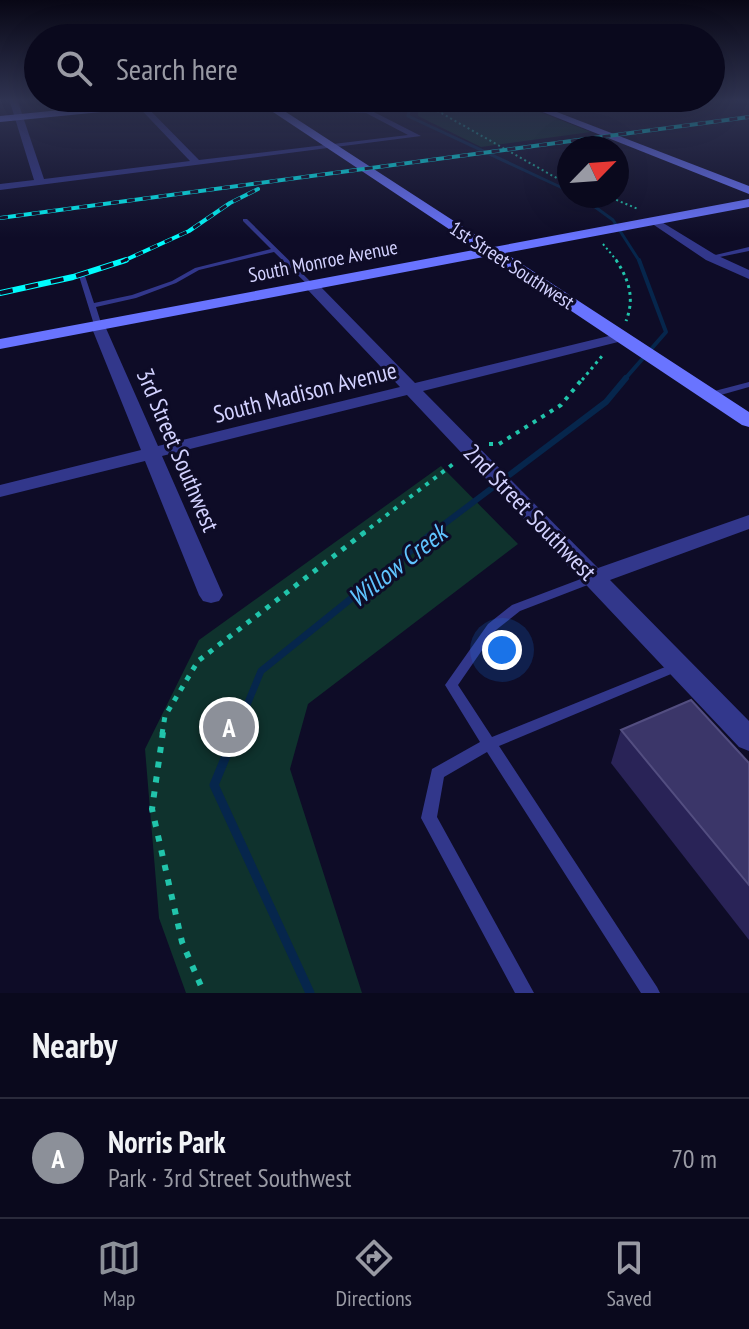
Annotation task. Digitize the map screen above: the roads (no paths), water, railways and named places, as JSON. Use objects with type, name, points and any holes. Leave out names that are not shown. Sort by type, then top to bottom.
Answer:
[{"type":"main road","points":[[634,145],[749,190]]},
{"type":"main road","name":"1st Street Southwest","points":[[333,146],[749,421]]},
{"type":"main road","name":"South Monroe Avenue","points":[[0,344],[749,203]]},
{"type":"street","points":[[29,145],[40,182]]},
{"type":"street","points":[[180,145],[197,163]]},
{"type":"street","points":[[0,187],[339,145]]},
{"type":"street","points":[[651,222],[710,257],[749,275]]},
{"type":"street","name":"2nd Street Southwest","points":[[312,286],[749,739]]},
{"type":"street","name":"3rd Street Southwest","points":[[98,326],[211,595]]},
{"type":"street","name":"South Madison Avenue","points":[[0,491],[623,338]]},
{"type":"street","points":[[594,578],[749,522]]},
{"type":"lane","points":[[245,220],[312,286]]},
{"type":"lane","points":[[710,257],[749,249]]},
{"type":"lane","points":[[92,306],[147,292],[197,269],[276,250]]},
{"type":"lane","points":[[82,276],[98,326]]},
{"type":"lane","points":[[710,395],[749,384]]},
{"type":"lane","points":[[594,578],[516,608],[492,627],[451,685],[651,993]]},
{"type":"lane","points":[[525,993],[429,818],[437,773],[489,744],[679,666]]},
{"type":"waterway","name":"Willow Creek","points":[[471,145],[557,185]]},
{"type":"waterway","name":"Willow Creek","points":[[596,208],[613,220],[639,261]]},
{"type":"waterway","name":"Willow Creek","points":[[624,380],[666,332],[639,261]]},
{"type":"waterway","name":"Willow Creek","points":[[431,534],[606,402],[626,378]]},
{"type":"waterway","name":"Willow Creek","points":[[235,734],[261,671],[434,532]]},
{"type":"waterway","name":"Willow Creek","points":[[236,732],[214,785],[310,993]]},
{"type":"railway","points":[[0,218],[539,145]]},
{"type":"railway","points":[[124,261],[189,231],[230,203],[258,189]]},
{"type":"railway","points":[[0,293],[73,277],[124,261]]},
{"type":"place","name":"Norris Park","points":[[229,727]]}]
